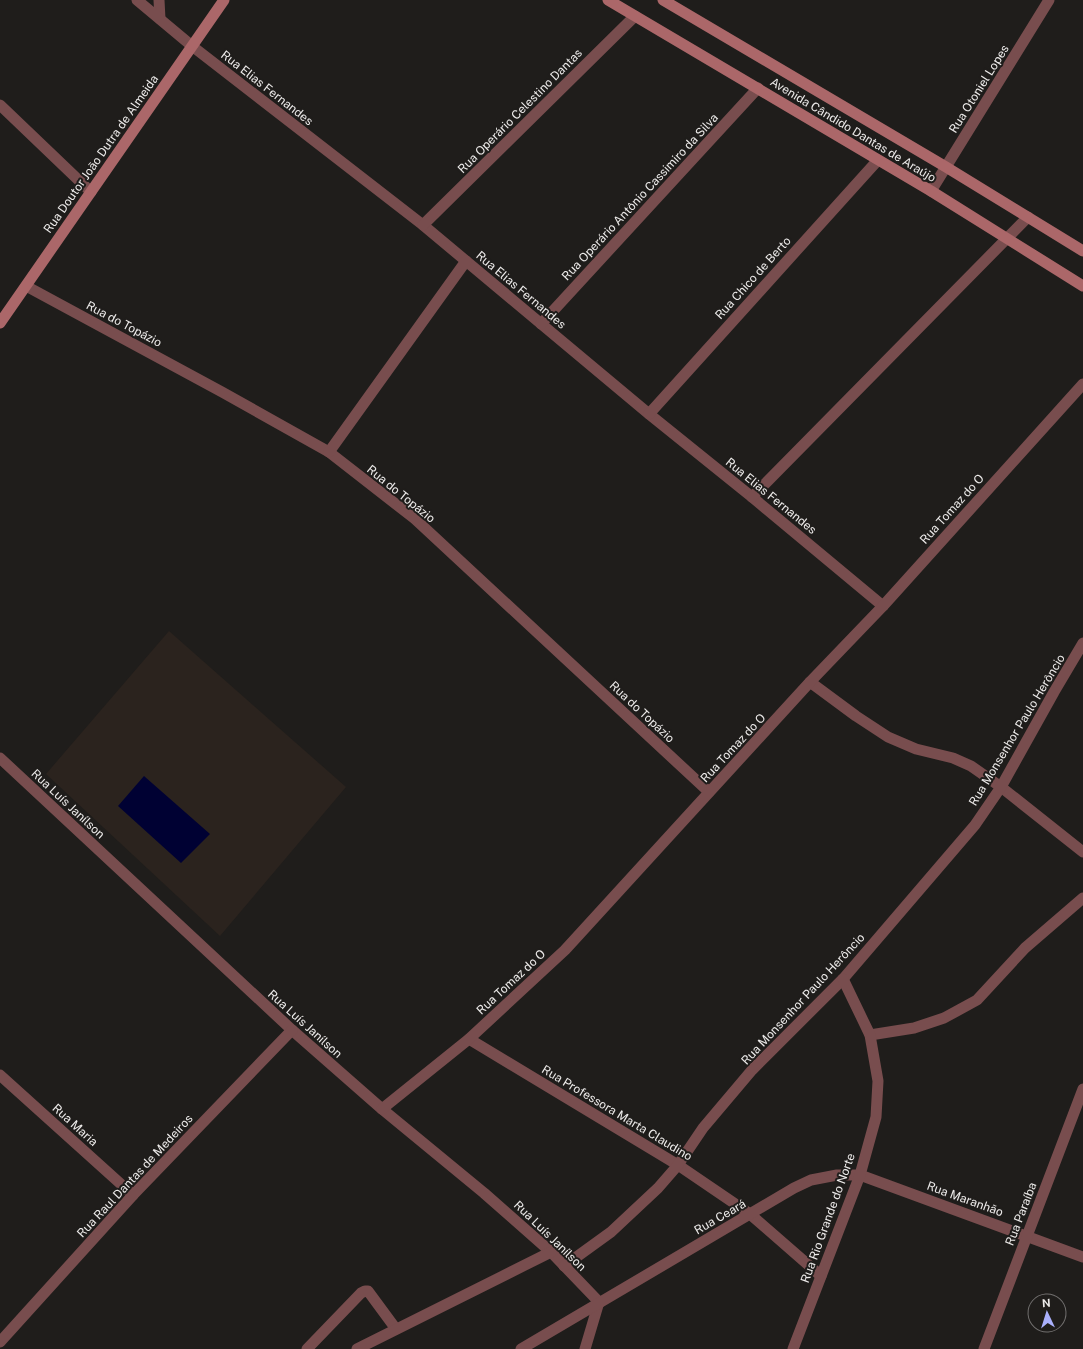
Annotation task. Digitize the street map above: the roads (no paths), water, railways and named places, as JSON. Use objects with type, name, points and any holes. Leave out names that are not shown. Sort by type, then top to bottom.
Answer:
[{"type":"main road","name":"Rua Doutor João Dutra de Almeida","points":[[0,323],[224,0]]},
{"type":"main road","name":"Avenida Cândido Dantas de Araújo","points":[[608,0],[878,160],[1083,286]]},
{"type":"main road","name":"Avenida Cândido Dantas de Araújo","points":[[663,0],[946,167],[1083,251]]},
{"type":"street","name":"Rua Elias Fernandes","points":[[137,0],[192,46],[423,225],[648,414],[752,497],[883,606]]},
{"type":"street","points":[[160,0],[160,19]]},
{"type":"street","name":"Rua Otoniel Lopes","points":[[931,192],[1049,0]]},
{"type":"street","name":"Rua Operário Celestino Dantas","points":[[423,225],[635,16]]},
{"type":"street","name":"Rua Operário Antônio Cassimiro da Silva","points":[[541,324],[758,88]]},
{"type":"street","points":[[0,105],[91,192]]},
{"type":"street","name":"Rua Chico de Berto","points":[[648,414],[878,160]]},
{"type":"street","points":[[752,497],[1028,217]]},
{"type":"street","points":[[328,452],[466,261]]},
{"type":"street","name":"Rua do Topázio","points":[[26,286],[222,392],[328,452],[415,519],[710,792]]},
{"type":"street","name":"Rua Tomaz do O","points":[[382,1108],[469,1039],[565,950],[810,682],[883,606],[1083,384]]},
{"type":"street","name":"Rua Monsenhor Paulo Herôncio","points":[[564,1266],[611,1232],[658,1188],[678,1164],[703,1128],[752,1070],[843,979],[975,825],[1001,787],[1054,692],[1083,644]]},
{"type":"street","points":[[810,682],[856,716],[888,736],[916,749],[953,758],[971,766],[1001,787],[1083,852]]},
{"type":"street","name":"Rua Luís Janílson","points":[[0,758],[292,1030],[551,1252],[599,1302]]},
{"type":"street","points":[[870,1035],[914,1028],[944,1018],[977,1000],[1026,948],[1083,898]]},
{"type":"street","name":"Rua Rio Grande do Norte","points":[[793,1349],[860,1174],[876,1117],[878,1081],[870,1035],[843,979]]},
{"type":"street","name":"Rua Raul Dantas de Medeiros","points":[[0,1342],[133,1195],[292,1030]]},
{"type":"street","name":"Rua Professora Marta Claudino","points":[[469,1039],[678,1164],[750,1214],[821,1276]]},
{"type":"street","name":"Rua Maria","points":[[0,1074],[133,1195]]},
{"type":"street","name":"Rua Paraíba","points":[[984,1349],[1083,1089]]},
{"type":"street","name":"Rua Ceará","points":[[520,1349],[794,1188],[811,1180],[837,1175],[860,1174]]},
{"type":"street","name":"Rua Maranhão","points":[[860,1174],[1083,1257]]},
{"type":"street","points":[[357,1349],[551,1252]]},
{"type":"street","points":[[307,1349],[365,1290],[396,1329]]},
{"type":"street","points":[[585,1349],[599,1302]]}]
